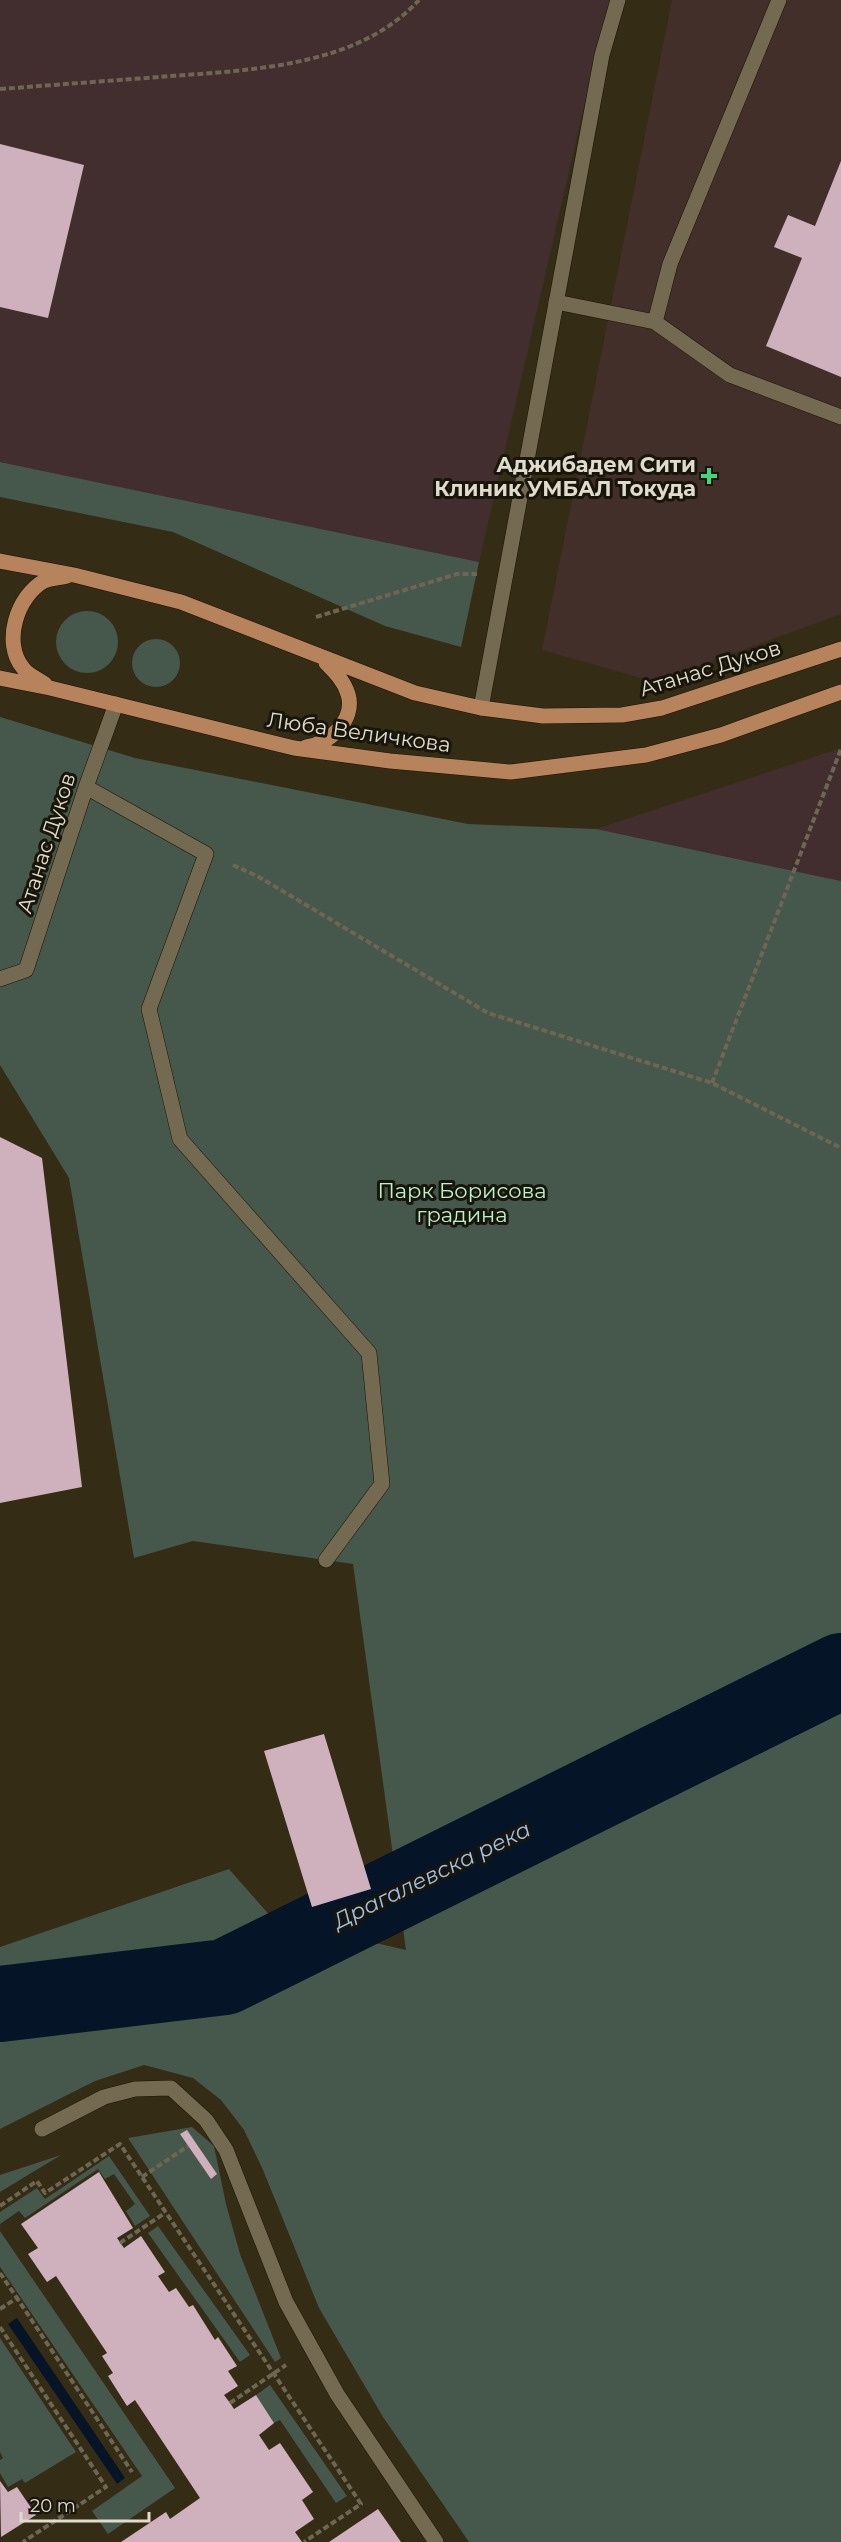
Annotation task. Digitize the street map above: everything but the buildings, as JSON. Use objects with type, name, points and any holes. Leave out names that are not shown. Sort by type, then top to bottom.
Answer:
[{"type":"main road","name":"Люба Величкова","points":[[0,561],[74,575],[181,602],[415,693],[481,708]]},
{"type":"main road","points":[[50,688],[22,668],[17,656],[14,626],[19,610],[28,596],[44,581],[74,575]]},
{"type":"main road","name":"Атанас Дуков","points":[[481,708],[543,716],[581,717],[662,708],[841,649]]},
{"type":"main road","points":[[294,748],[315,746],[330,738],[346,716],[348,695],[338,674],[321,658]]},
{"type":"main road","name":"Люба Величкова","points":[[0,678],[50,688],[294,748],[390,761],[511,772],[646,755],[721,735],[841,692]]},
{"type":"street","points":[[481,708],[602,55],[618,0]]},
{"type":"street","points":[[655,322],[670,264],[779,0]]},
{"type":"street","points":[[556,302],[655,322],[730,375],[841,417]]},
{"type":"street","name":"Атанас Дуков","points":[[0,979],[26,970],[116,704]]},
{"type":"street","points":[[86,788],[206,854],[149,1009],[180,1139],[369,1353],[382,1484],[326,1560]]},
{"type":"street","points":[[42,2129],[104,2097],[135,2089],[171,2088],[206,2120],[226,2150],[286,2302],[337,2394],[436,2542]]},
{"type":"path","points":[[0,89],[274,68],[360,43],[411,9],[418,0]]},
{"type":"path","points":[[316,617],[457,574],[506,574]]},
{"type":"path","points":[[712,1083],[841,750]]},
{"type":"path","points":[[206,854],[259,877],[488,1013],[712,1083],[841,1148]]},
{"type":"path","points":[[0,2206],[37,2181],[45,2193],[120,2144],[361,2504],[304,2542]]},
{"type":"path","points":[[142,2177],[188,2146]]},
{"type":"path","points":[[120,2243],[165,2213]]},
{"type":"path","points":[[0,2273],[132,2472]]},
{"type":"path","points":[[0,2309],[17,2298]]},
{"type":"path","points":[[0,2327],[106,2487],[23,2542]]},
{"type":"path","points":[[230,2403],[312,2349]]},
{"type":"shaded area","points":[[0,0],[613,0],[585,102],[479,562],[0,462]]},
{"type":"shaded area","name":"Аджибадем Сити Клиник УМБАЛ Токуда","points":[[672,0],[841,0],[841,614],[655,682],[542,650]]},
{"type":"shaded area","points":[[841,748],[841,881],[596,829]]},
{"type":"green space","points":[[0,462],[479,562],[461,647],[385,626],[173,532],[0,497]]},
{"type":"green space","points":[[87,611],[109,620],[118,642],[109,664],[87,673],[65,664],[56,642],[65,620]]},
{"type":"green space","points":[[156,639],[173,646],[180,663],[173,680],[156,687],[139,680],[132,663],[139,646]]},
{"type":"green space","name":"Парк Борисова градина","points":[[0,717],[135,758],[468,824],[596,829],[841,881],[841,2542],[469,2542],[383,2417],[319,2308],[263,2170],[244,2130],[221,2100],[193,2078],[144,2065],[95,2081],[0,2129],[0,1947],[229,1869],[273,1919],[406,1950],[353,1564],[193,1541],[134,1558],[69,1178],[0,1065]]},
{"type":"green space","points":[[192,2127],[214,2146],[226,2204],[240,2254],[281,2358],[275,2362],[128,2138]]},
{"type":"green space","points":[[61,2155],[0,2192],[0,2175]]},
{"type":"green space","points":[[109,2156],[150,2216],[135,2226],[126,2211],[135,2204],[114,2174],[105,2179],[98,2169],[25,2218],[19,2211],[0,2224],[0,2212],[37,2188],[45,2199]]},
{"type":"green space","points":[[158,2226],[250,2355],[240,2362],[148,2233]]},
{"type":"green space","points":[[0,2231],[175,2488],[108,2534],[92,2511],[142,2476],[0,2267]]},
{"type":"green space","points":[[0,2338],[76,2452],[25,2483],[22,2479],[8,2487],[0,2473],[0,2460],[3,2458],[0,2452]]},
{"type":"green space","points":[[270,2385],[347,2496],[336,2503],[280,2420],[274,2423],[256,2395]]},
{"type":"water","points":[[17,2318],[125,2478],[117,2484],[8,2324]]},
{"type":"waterway","name":"Драгалевска река","points":[[0,2004],[225,1977],[841,1671]]},
{"type":"place","name":"Аджибадем Сити Клиник УМБАЛ Токуда","points":[[709,476]]}]
